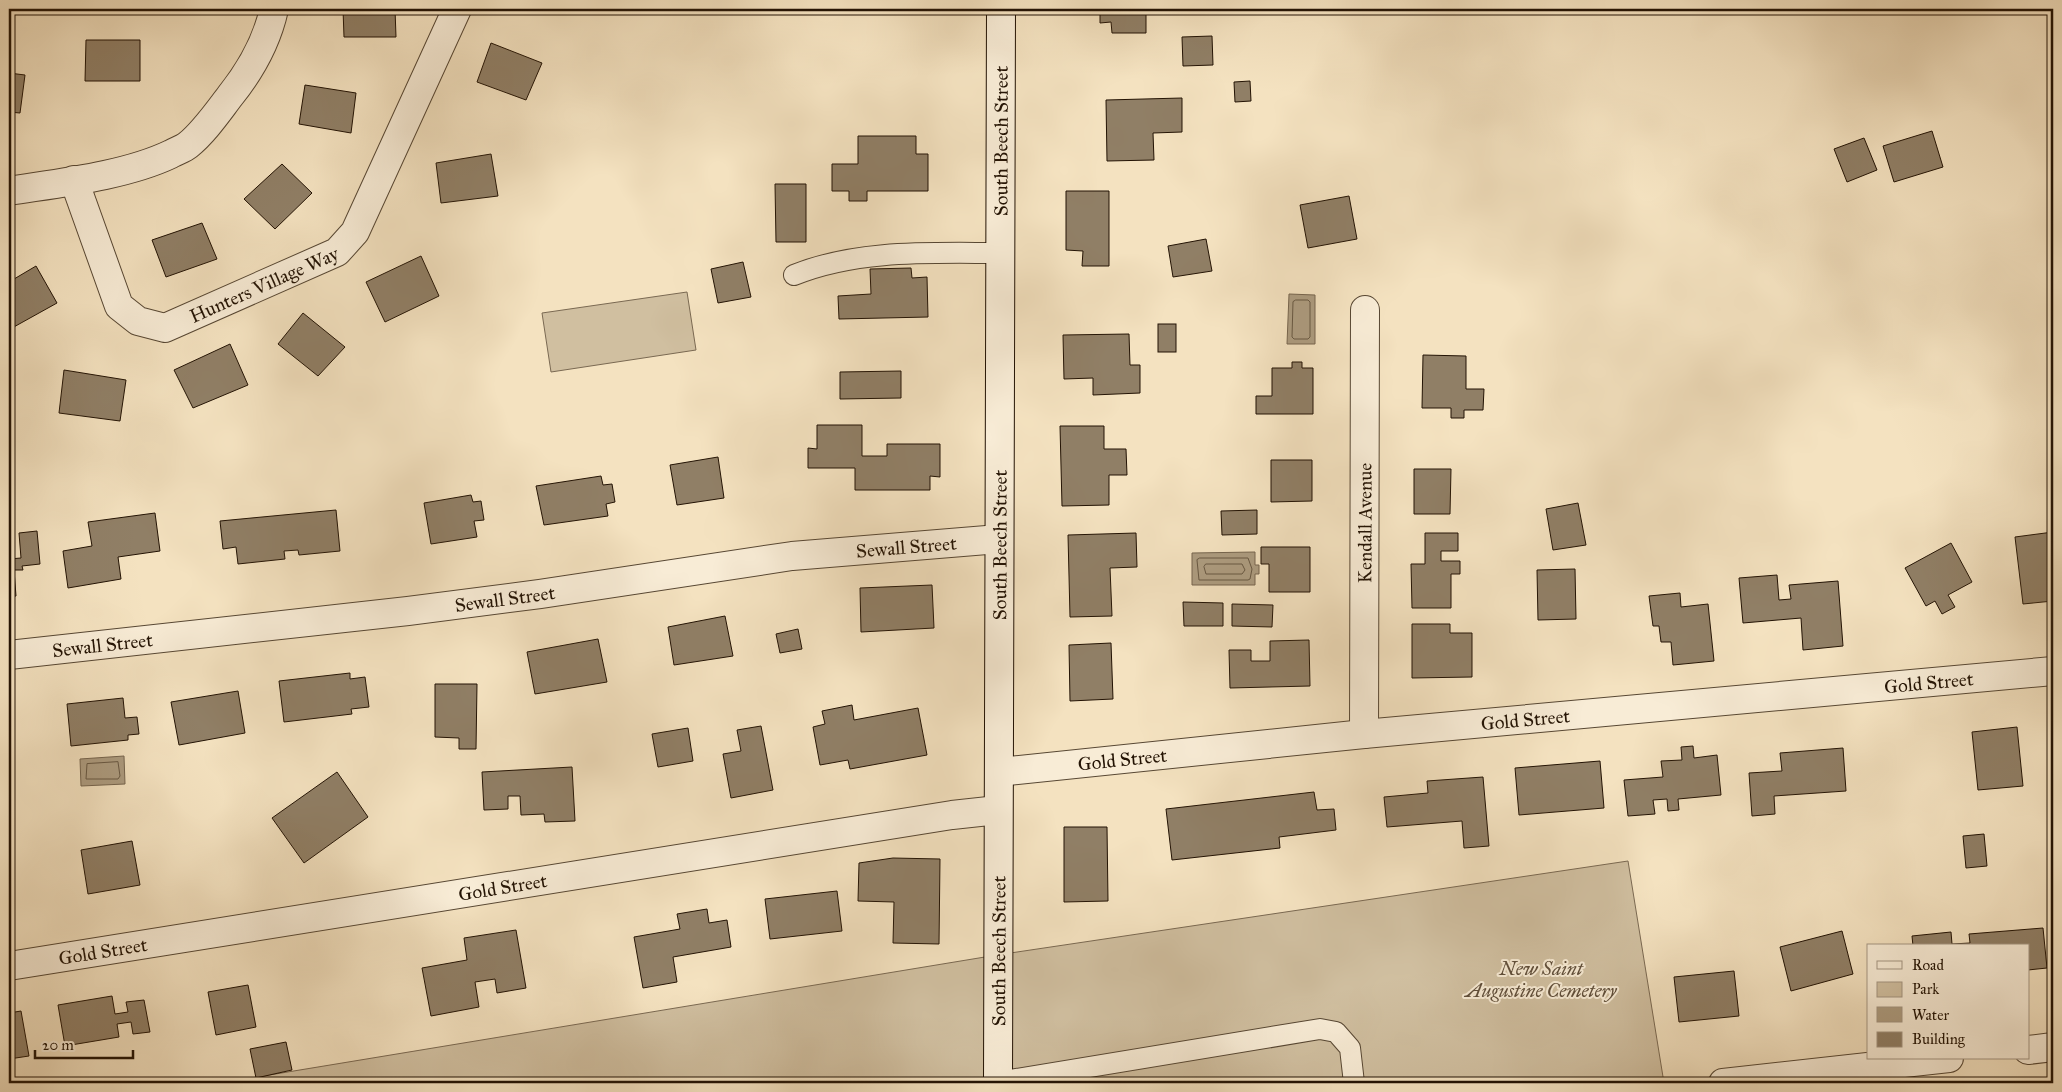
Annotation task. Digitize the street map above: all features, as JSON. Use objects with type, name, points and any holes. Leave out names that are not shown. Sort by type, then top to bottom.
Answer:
[{"type":"street","points":[[9,192],[152,163],[187,146],[212,119],[256,58],[271,22],[274,9]]},
{"type":"street","name":"Hunters Village Way","points":[[74,180],[119,306],[138,321],[166,328],[336,252],[355,232],[457,9]]},
{"type":"street","name":"South Beech Street","points":[[998,1082],[1001,9]]},
{"type":"street","name":"Kendall Avenue","points":[[1364,734],[1366,310]]},
{"type":"street","name":"Sewall Street","points":[[9,655],[408,611],[540,594],[792,556],[999,539]]},
{"type":"street","name":"Gold Street","points":[[999,772],[1364,734],[2053,671]]},
{"type":"street","name":"Gold Street","points":[[9,966],[942,816],[998,810]]},
{"type":"street","points":[[2030,1050],[2053,1047]]},
{"type":"street","points":[[1723,1083],[1846,1076],[1938,1060]]},
{"type":"lane","points":[[794,275],[818,265],[888,254],[1000,253]]},
{"type":"lane","points":[[998,1082],[1320,1028],[1336,1032],[1350,1048],[1354,1083]]},
{"type":"green space","points":[[687,292],[696,350],[551,372],[542,313]]},
{"type":"green space","name":"New Saint Augustine Cemetery","points":[[1628,861],[1664,1083],[221,1083],[997,955]]},
{"type":"water","points":[[1289,294],[1315,295],[1315,344],[1287,344]]},
{"type":"water","points":[[1255,552],[1255,565],[1259,565],[1259,574],[1255,574],[1255,585],[1192,585],[1192,553]]},
{"type":"water","points":[[124,756],[125,784],[81,786],[80,759]]},
{"type":"building","points":[[343,9],[395,9],[396,37],[344,37]]},
{"type":"building","points":[[1100,9],[1146,9],[1146,33],[1112,33],[1111,22],[1100,23]]},
{"type":"building","points":[[1212,36],[1213,65],[1183,66],[1182,37]]},
{"type":"building","points":[[86,40],[140,40],[140,81],[85,81]]},
{"type":"building","points":[[491,43],[542,63],[526,100],[477,82]]},
{"type":"building","points":[[9,73],[25,75],[20,113],[9,112]]},
{"type":"building","points":[[1250,81],[1251,101],[1235,102],[1234,82]]},
{"type":"building","points":[[305,85],[356,93],[351,133],[299,124]]},
{"type":"building","points":[[1182,98],[1182,132],[1153,133],[1154,160],[1107,161],[1106,100]]},
{"type":"building","points":[[1932,131],[1943,167],[1894,182],[1883,146]]},
{"type":"building","points":[[858,136],[916,136],[916,154],[928,154],[928,191],[867,191],[867,201],[849,201],[849,191],[832,191],[832,164],[858,164]]},
{"type":"building","points":[[1864,138],[1877,170],[1847,182],[1834,149]]},
{"type":"building","points":[[491,154],[498,196],[441,203],[436,163]]},
{"type":"building","points":[[282,164],[312,193],[275,229],[244,199]]},
{"type":"building","points":[[775,184],[806,184],[806,242],[776,242]]},
{"type":"building","points":[[1066,191],[1109,191],[1109,266],[1082,266],[1083,251],[1066,250]]},
{"type":"building","points":[[1349,196],[1357,239],[1308,248],[1300,205]]},
{"type":"building","points":[[202,223],[217,259],[166,277],[152,240]]},
{"type":"building","points":[[1206,239],[1212,271],[1173,277],[1168,246]]},
{"type":"building","points":[[421,256],[439,296],[385,322],[366,282]]},
{"type":"building","points":[[743,262],[751,297],[718,303],[711,269]]},
{"type":"building","points":[[36,266],[57,303],[12,328],[9,323],[9,282]]},
{"type":"building","points":[[911,268],[912,278],[927,277],[928,317],[839,319],[838,296],[871,294],[870,269]]},
{"type":"building","points":[[303,313],[345,347],[318,376],[278,344]]},
{"type":"building","points":[[1158,324],[1176,324],[1176,352],[1158,352]]},
{"type":"building","points":[[1129,334],[1130,365],[1140,365],[1140,393],[1093,395],[1093,378],[1064,379],[1063,335]]},
{"type":"building","points":[[230,344],[248,385],[193,408],[174,370]]},
{"type":"building","points":[[1423,355],[1466,356],[1466,389],[1484,389],[1483,410],[1464,410],[1464,418],[1451,418],[1451,408],[1422,408]]},
{"type":"building","points":[[1292,362],[1302,362],[1302,368],[1313,368],[1313,414],[1256,414],[1256,396],[1272,396],[1272,368],[1292,368]]},
{"type":"building","points":[[64,370],[126,380],[120,421],[59,413]]},
{"type":"building","points":[[901,371],[901,398],[840,399],[840,372]]},
{"type":"building","points":[[817,425],[862,425],[862,456],[887,456],[887,444],[940,444],[940,477],[930,476],[930,490],[855,490],[855,468],[808,468],[808,448],[817,449]]},
{"type":"building","points":[[1060,426],[1104,426],[1104,449],[1126,449],[1127,475],[1109,475],[1109,505],[1062,506]]},
{"type":"building","points":[[718,457],[724,498],[677,505],[670,465]]},
{"type":"building","points":[[1271,460],[1312,460],[1312,501],[1271,502]]},
{"type":"building","points":[[1414,469],[1451,469],[1450,514],[1414,514]]},
{"type":"building","points":[[601,476],[603,485],[612,484],[615,502],[606,504],[608,516],[544,525],[536,486]]},
{"type":"building","points":[[471,495],[473,502],[481,501],[484,520],[474,521],[477,537],[431,544],[424,503]]},
{"type":"building","points":[[1578,503],[1586,545],[1553,550],[1546,509]]},
{"type":"building","points":[[336,510],[340,551],[299,555],[298,550],[284,551],[285,559],[238,564],[236,547],[223,549],[220,521]]},
{"type":"building","points":[[1257,510],[1257,534],[1222,535],[1221,511]]},
{"type":"building","points":[[155,513],[160,551],[118,557],[121,579],[68,588],[63,551],[92,546],[88,522]]},
{"type":"building","points":[[37,531],[40,564],[22,566],[23,570],[14,570],[16,596],[9,597],[9,559],[21,558],[19,533]]},
{"type":"building","points":[[2053,532],[2053,601],[2023,604],[2015,537]]},
{"type":"building","points":[[1136,533],[1137,567],[1110,568],[1112,616],[1070,617],[1068,535]]},
{"type":"building","points":[[1425,533],[1458,533],[1458,551],[1441,551],[1441,561],[1460,561],[1460,574],[1451,574],[1451,608],[1412,608],[1411,564],[1425,564]]},
{"type":"building","points":[[1951,543],[1972,582],[1948,595],[1955,607],[1942,614],[1935,601],[1926,606],[1905,568]]},
{"type":"building","points":[[1261,547],[1310,547],[1310,592],[1269,592],[1269,564],[1261,564]]},
{"type":"building","points":[[1575,569],[1576,619],[1538,620],[1537,570]]},
{"type":"building","points":[[1777,575],[1779,600],[1791,599],[1789,585],[1838,581],[1843,646],[1803,650],[1801,618],[1743,623],[1739,578]]},
{"type":"building","points":[[932,585],[934,628],[861,632],[860,588]]},
{"type":"building","points":[[1680,593],[1681,607],[1708,604],[1714,661],[1673,665],[1671,642],[1661,642],[1659,626],[1653,626],[1649,596]]},
{"type":"building","points":[[1183,602],[1223,603],[1223,626],[1184,626]]},
{"type":"building","points":[[1232,604],[1273,605],[1272,627],[1232,626]]},
{"type":"building","points":[[725,616],[733,656],[674,665],[668,627]]},
{"type":"building","points":[[1412,624],[1450,624],[1450,633],[1472,633],[1472,677],[1412,678]]},
{"type":"building","points":[[798,629],[802,649],[780,653],[776,634]]},
{"type":"building","points":[[598,639],[607,682],[535,694],[527,652]]},
{"type":"building","points":[[1309,640],[1310,686],[1230,688],[1229,650],[1251,650],[1251,661],[1270,661],[1270,641]]},
{"type":"building","points":[[1111,643],[1113,699],[1070,701],[1069,645]]},
{"type":"building","points":[[350,673],[350,679],[365,677],[369,707],[351,709],[352,714],[284,722],[279,681]]},
{"type":"building","points":[[435,684],[477,684],[476,749],[459,749],[459,738],[435,737]]},
{"type":"building","points":[[238,691],[245,733],[179,745],[171,702]]},
{"type":"building","points":[[123,698],[125,718],[137,717],[139,734],[128,735],[128,740],[71,746],[67,704]]},
{"type":"building","points":[[852,705],[854,720],[918,708],[927,755],[850,769],[848,760],[820,765],[813,727],[825,724],[822,711]]},
{"type":"building","points":[[761,726],[773,790],[731,798],[723,754],[741,751],[737,730]]},
{"type":"building","points":[[2017,727],[2023,786],[1978,790],[1972,732]]},
{"type":"building","points":[[688,728],[693,761],[658,767],[652,734]]},
{"type":"building","points":[[1693,746],[1694,758],[1717,755],[1721,795],[1678,799],[1679,810],[1668,811],[1667,799],[1653,800],[1655,814],[1628,816],[1624,780],[1663,777],[1661,761],[1682,760],[1681,747]]},
{"type":"building","points":[[1843,748],[1846,791],[1774,796],[1775,814],[1752,816],[1749,773],[1782,771],[1780,753]]},
{"type":"building","points":[[1600,761],[1604,808],[1519,815],[1515,768]]},
{"type":"building","points":[[572,767],[575,821],[545,822],[544,814],[521,815],[520,796],[508,796],[508,809],[484,810],[482,772]]},
{"type":"building","points":[[337,772],[368,817],[304,863],[272,818]]},
{"type":"building","points":[[1483,777],[1489,846],[1464,848],[1462,821],[1387,827],[1384,797],[1428,793],[1427,781]]},
{"type":"building","points":[[1314,792],[1317,810],[1334,809],[1336,830],[1279,837],[1280,848],[1172,860],[1166,809]]},
{"type":"building","points":[[1064,827],[1107,827],[1108,901],[1064,902]]},
{"type":"building","points":[[1984,834],[1987,866],[1966,868],[1963,836]]},
{"type":"building","points":[[132,841],[140,885],[88,894],[81,850]]},
{"type":"building","points":[[893,858],[940,859],[939,944],[893,943],[894,902],[858,901],[859,863]]},
{"type":"building","points":[[837,891],[842,931],[770,939],[765,899]]},
{"type":"building","points":[[707,909],[709,923],[727,920],[731,947],[673,957],[677,982],[643,988],[634,937],[680,929],[677,914]]},
{"type":"building","points":[[2043,928],[2047,968],[2030,970],[2030,944],[1952,944],[1970,943],[1969,934]]},
{"type":"building","points":[[516,930],[526,988],[497,993],[495,979],[475,982],[479,1007],[431,1016],[422,968],[467,960],[464,938]]},
{"type":"building","points":[[1842,931],[1853,974],[1791,991],[1780,947]]},
{"type":"building","points":[[1951,932],[1952,944],[1913,944],[1912,936]]},
{"type":"building","points":[[1734,971],[1739,1016],[1679,1022],[1674,977]]},
{"type":"building","points":[[248,985],[256,1027],[216,1035],[208,992]]},
{"type":"building","points":[[112,996],[115,1014],[128,1012],[126,1002],[144,1000],[150,1032],[133,1034],[131,1022],[117,1024],[119,1037],[65,1046],[58,1005]]},
{"type":"building","points":[[21,1011],[29,1056],[9,1059],[9,1013]]},
{"type":"building","points":[[286,1042],[292,1070],[256,1078],[250,1049]]}]
